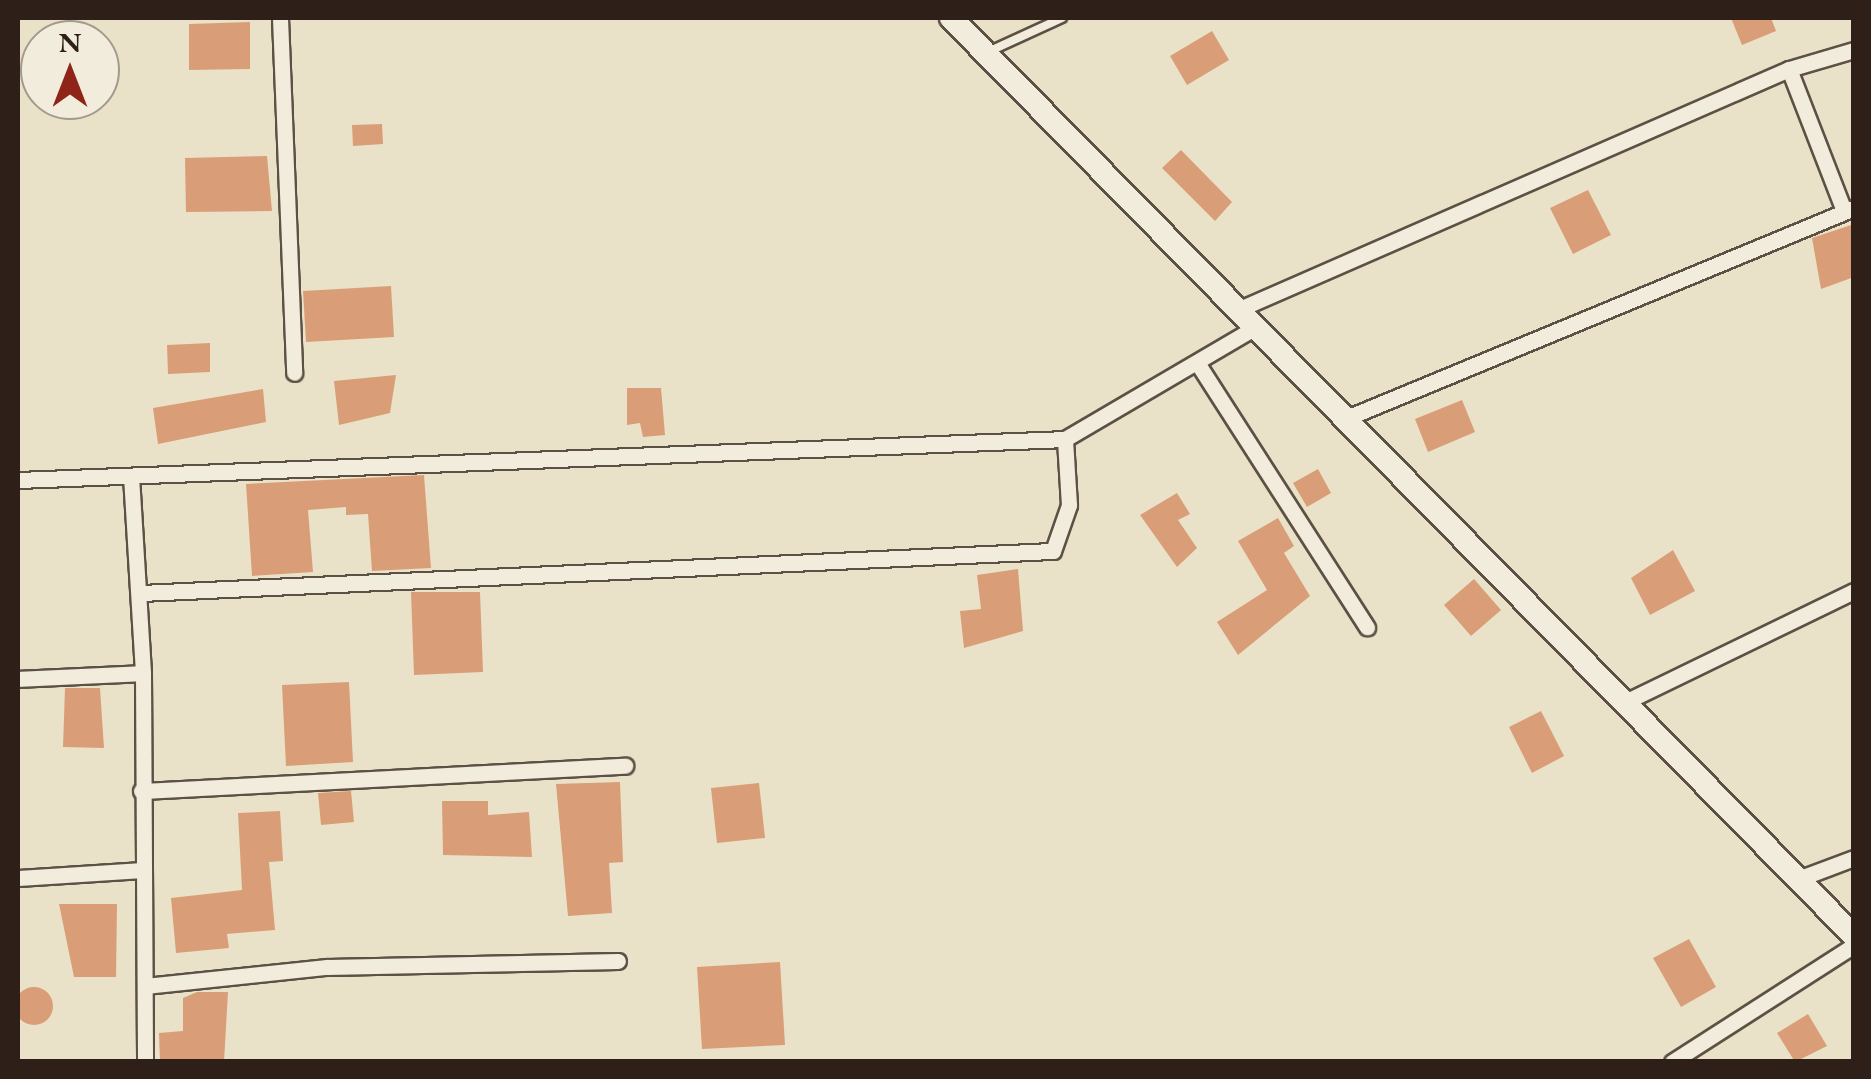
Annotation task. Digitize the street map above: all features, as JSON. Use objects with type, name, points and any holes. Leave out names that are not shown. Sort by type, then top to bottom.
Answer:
[{"type":"main road","points":[[952,18],[1854,936]]},
{"type":"street","points":[[280,18],[294,372]]},
{"type":"street","points":[[1237,310],[1789,70],[1854,50]]},
{"type":"street","points":[[1344,419],[1849,210],[1789,70]]},
{"type":"street","points":[[18,480],[1065,438],[1254,328]]},
{"type":"street","points":[[1198,364],[1366,627]]},
{"type":"street","points":[[141,592],[1035,554],[1064,540],[1065,438]]},
{"type":"street","points":[[130,476],[141,592],[145,1062]]},
{"type":"street","points":[[1623,704],[1854,591]]},
{"type":"street","points":[[18,679],[143,673]]},
{"type":"street","points":[[141,790],[625,766]]},
{"type":"street","points":[[1798,878],[1854,858]]},
{"type":"street","points":[[18,878],[143,870]]},
{"type":"street","points":[[1672,1062],[1854,944]]},
{"type":"street","points":[[145,986],[328,968],[618,961]]},
{"type":"lane","points":[[986,53],[1062,18]]},
{"type":"building","points":[[1731,18],[1771,18],[1776,31],[1742,45]]},
{"type":"building","points":[[250,22],[250,69],[189,70],[189,24]]},
{"type":"building","points":[[1212,31],[1229,60],[1187,85],[1170,56]]},
{"type":"building","points":[[382,124],[383,144],[353,146],[352,125]]},
{"type":"building","points":[[1181,150],[1232,202],[1215,221],[1162,168]]},
{"type":"building","points":[[267,156],[272,211],[186,212],[185,158]]},
{"type":"building","points":[[1588,190],[1611,235],[1573,254],[1550,208]]},
{"type":"building","points":[[1854,224],[1854,277],[1821,289],[1812,238]]},
{"type":"building","points":[[391,286],[394,337],[306,342],[303,291]]},
{"type":"building","points":[[210,343],[210,372],[168,374],[167,345]]},
{"type":"building","points":[[396,375],[390,413],[339,425],[334,381]]},
{"type":"building","points":[[627,388],[661,388],[665,435],[643,437],[640,423],[627,425]]},
{"type":"building","points":[[263,389],[266,422],[158,444],[153,408]]},
{"type":"building","points":[[1462,400],[1475,432],[1428,452],[1415,419]]},
{"type":"building","points":[[1318,469],[1331,493],[1307,507],[1293,483]]},
{"type":"building","points":[[424,475],[431,568],[372,571],[368,514],[346,515],[346,507],[308,510],[313,572],[252,576],[246,484]]},
{"type":"building","points":[[1177,493],[1190,514],[1178,520],[1197,548],[1177,567],[1140,515]]},
{"type":"building","points":[[1278,518],[1294,546],[1284,553],[1310,596],[1238,655],[1217,622],[1267,590],[1238,541]]},
{"type":"building","points":[[1673,550],[1695,591],[1650,615],[1631,578]]},
{"type":"building","points":[[1018,569],[1023,631],[964,648],[960,611],[981,609],[977,575]]},
{"type":"building","points":[[1474,579],[1501,610],[1471,636],[1444,605]]},
{"type":"building","points":[[411,592],[480,592],[483,672],[414,675]]},
{"type":"building","points":[[349,682],[353,762],[286,766],[282,685]]},
{"type":"building","points":[[65,688],[100,688],[104,748],[63,747]]},
{"type":"building","points":[[1541,711],[1564,756],[1532,773],[1509,727]]},
{"type":"building","points":[[620,782],[623,862],[609,863],[612,913],[568,916],[556,784]]},
{"type":"building","points":[[759,783],[765,838],[717,843],[711,788]]},
{"type":"building","points":[[351,791],[354,822],[321,825],[318,793]]},
{"type":"building","points":[[442,801],[488,801],[488,815],[529,812],[532,857],[443,855]]},
{"type":"building","points":[[280,811],[283,861],[269,862],[275,930],[227,934],[229,948],[176,953],[171,898],[242,890],[238,813]]},
{"type":"building","points":[[59,904],[117,904],[116,977],[74,977]]},
{"type":"building","points":[[1689,939],[1716,987],[1681,1007],[1653,958]]},
{"type":"building","points":[[780,962],[785,1045],[702,1049],[697,967]]},
{"type":"building","points":[[34,987],[47,993],[53,1006],[47,1019],[34,1025],[21,1019],[15,1006],[21,993]]},
{"type":"building","points":[[197,992],[228,992],[224,1062],[160,1062],[159,1033],[183,1031],[183,998]]},
{"type":"building","points":[[1808,1014],[1827,1046],[1795,1062],[1777,1033]]}]
